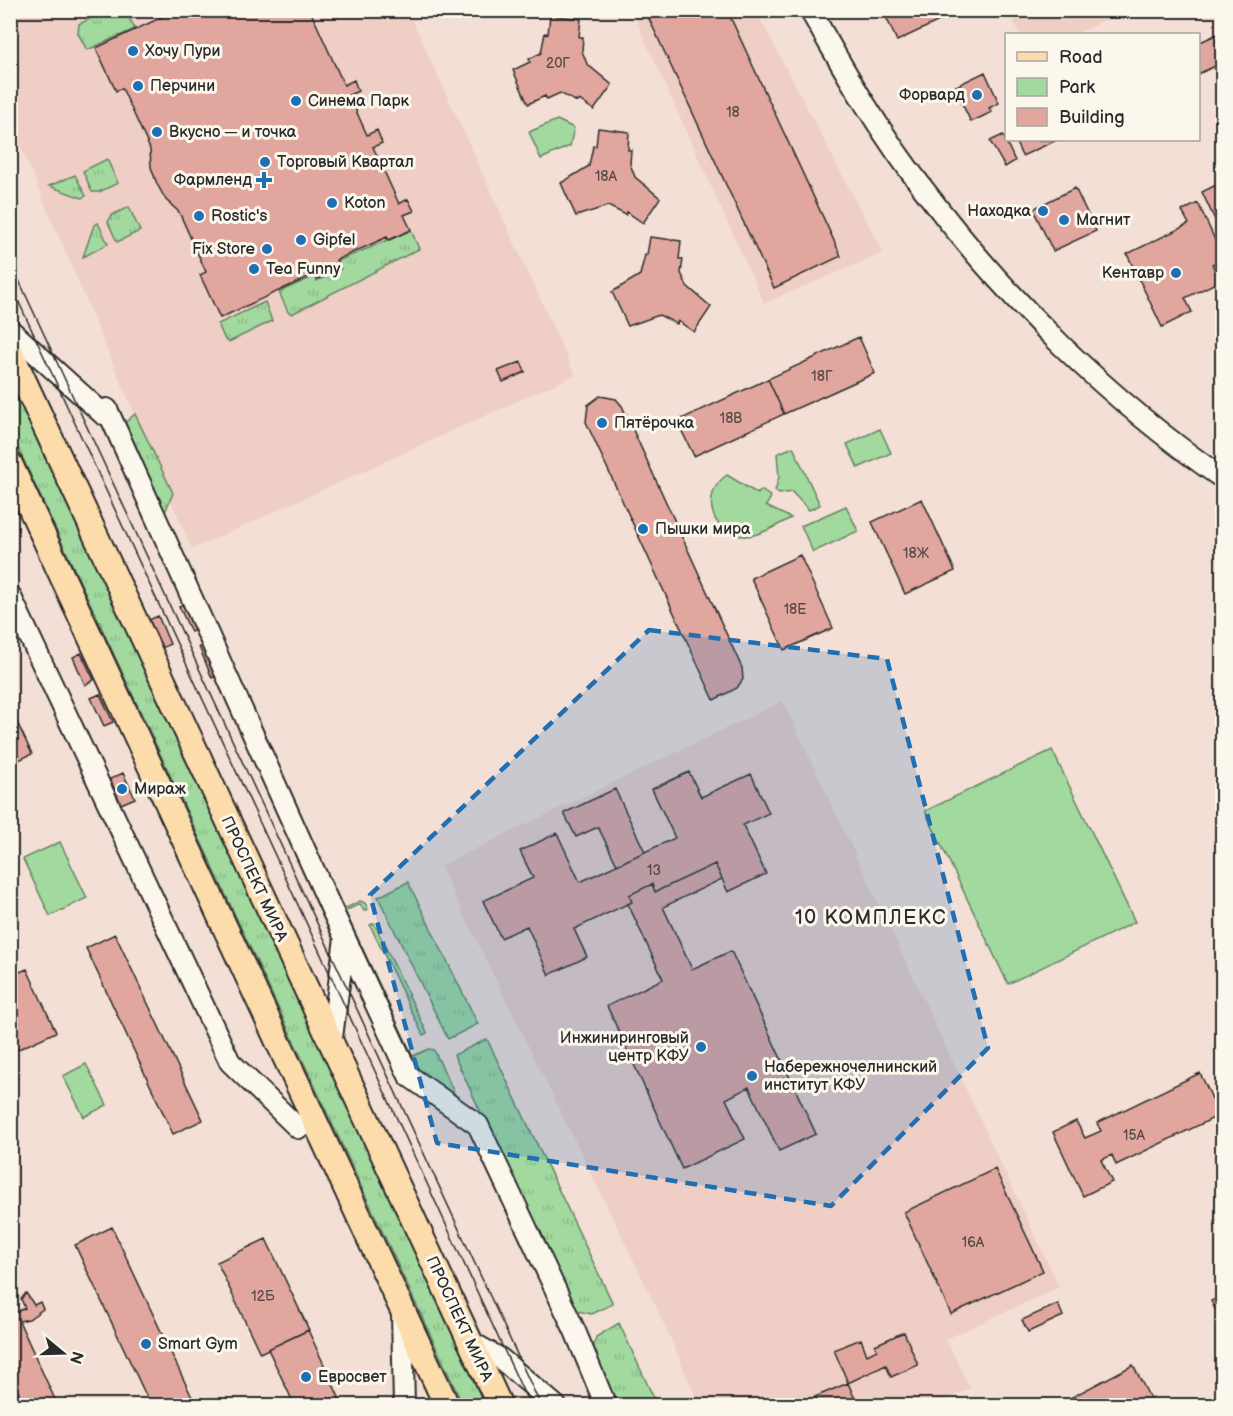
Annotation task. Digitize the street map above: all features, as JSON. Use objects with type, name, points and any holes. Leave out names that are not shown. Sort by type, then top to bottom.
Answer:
[{"type":"main road","name":"ПРОСПЕКТ МИРА","points":[[10,351],[500,1406]]},
{"type":"main road","points":[[10,464],[447,1406]]},
{"type":"street","points":[[810,10],[860,95],[925,191],[997,277],[1115,393],[1222,478]]},
{"type":"street","points":[[10,330],[103,414],[107,409],[409,1076],[478,1125],[575,1331],[606,1406]]},
{"type":"street","points":[[10,595],[230,1062],[298,1128],[314,1120]]},
{"type":"street","points":[[331,1045],[345,938]]},
{"type":"street","points":[[402,1313],[404,1406]]},
{"type":"street","points":[[468,1340],[501,1359],[556,1406]]},
{"type":"highlighted area","points":[[649,630],[887,659],[988,1048],[831,1206],[437,1143],[370,895]]},
{"type":"shaded area","points":[[10,11],[408,11],[575,375],[192,549],[11,124]]},
{"type":"shaded area","points":[[632,11],[756,11],[883,253],[764,303]]},
{"type":"shaded area","points":[[1009,11],[1125,11],[1077,33],[1020,33]]},
{"type":"shaded area","name":"Набережночелнинский институт КФУ","points":[[783,701],[1059,1287],[946,1339],[970,1388],[937,1405],[700,1405],[656,1306],[440,866]]},
{"type":"green space","points":[[109,10],[126,11],[135,29],[87,50],[78,33],[79,24]]},
{"type":"green space","points":[[557,120],[574,128],[570,146],[541,159],[529,132]]},
{"type":"green space","points":[[107,159],[118,183],[99,192],[92,192],[83,171]]},
{"type":"green space","points":[[75,175],[86,196],[82,198],[49,186]]},
{"type":"green space","points":[[129,207],[140,231],[117,242],[108,222],[112,215]]},
{"type":"green space","points":[[98,223],[108,244],[83,257],[94,225]]},
{"type":"green space","points":[[411,230],[419,249],[292,314],[288,312],[279,292],[315,276],[317,281],[341,269],[338,261]]},
{"type":"green space","points":[[265,302],[272,321],[229,342],[225,340],[218,324]]},
{"type":"green space","points":[[10,379],[488,1405],[463,1405],[11,433]]},
{"type":"green space","points":[[135,414],[173,493],[163,517],[124,429],[125,423]]},
{"type":"green space","points":[[880,429],[891,453],[858,468],[847,444]]},
{"type":"green space","points":[[793,447],[820,505],[809,510],[792,492],[779,494],[775,491],[779,477],[777,454]]},
{"type":"green space","points":[[727,475],[758,494],[761,490],[771,497],[766,506],[791,518],[768,530],[749,536],[732,534],[723,528],[716,521],[711,502],[713,492]]},
{"type":"green space","points":[[846,506],[858,531],[813,552],[801,526]]},
{"type":"green space","points":[[1052,750],[1135,922],[1008,984],[925,811]]},
{"type":"green space","points":[[60,842],[87,898],[50,916],[23,859]]},
{"type":"green space","points":[[408,882],[478,1024],[448,1039],[378,897]]},
{"type":"green space","points":[[360,901],[365,903],[368,909],[364,911],[360,904],[345,911],[413,1056],[429,1049],[434,1050],[459,1103],[412,1067],[341,917],[344,909]]},
{"type":"green space","points":[[374,923],[427,1033],[423,1035],[370,925]]},
{"type":"green space","points":[[487,1039],[613,1304],[592,1314],[573,1310],[454,1055]]},
{"type":"green space","points":[[86,1064],[107,1105],[84,1117],[63,1076]]},
{"type":"green space","points":[[619,1323],[657,1405],[616,1405],[593,1349],[596,1337]]},
{"type":"building","name":"Торговый Квартал","points":[[177,10],[310,10],[344,85],[354,80],[358,91],[349,95],[367,135],[377,130],[382,143],[373,147],[399,204],[408,199],[414,211],[404,215],[411,230],[389,240],[387,237],[336,260],[340,268],[317,279],[315,274],[220,318],[200,275],[206,272],[179,212],[166,200],[157,184],[151,167],[150,149],[122,88],[116,91],[96,48]]},
{"type":"building","points":[[645,10],[727,10],[841,256],[774,288]]},
{"type":"building","points":[[883,10],[962,10],[897,41]]},
{"type":"building","points":[[550,15],[581,19],[579,37],[583,37],[582,51],[587,64],[612,85],[594,110],[579,100],[577,102],[560,93],[547,99],[545,96],[528,104],[513,70],[530,62],[529,59],[541,53],[545,33],[548,34]]},
{"type":"building","points":[[1222,32],[1222,63],[1200,73],[1200,42]]},
{"type":"building","name":"Форвард","points":[[985,72],[999,103],[989,108],[992,112],[971,122],[954,87]]},
{"type":"building","points":[[598,128],[629,132],[628,150],[631,150],[630,164],[635,177],[660,198],[643,223],[627,212],[626,215],[608,206],[576,216],[561,183],[589,166],[593,146],[596,146]]},
{"type":"building","points":[[1003,135],[1015,161],[1005,167],[990,141]]},
{"type":"building","points":[[1015,141],[1055,141],[1022,156]]},
{"type":"building","points":[[1222,182],[1222,235],[1202,192]]},
{"type":"building","name":"Магнит","points":[[1075,188],[1096,231],[1053,251],[1033,209]]},
{"type":"building","name":"Кентавр","points":[[1198,203],[1222,255],[1222,259],[1212,264],[1220,281],[1185,298],[1192,312],[1162,327],[1127,254],[1189,224],[1182,211]]},
{"type":"building","points":[[650,237],[681,241],[679,259],[683,259],[681,273],[687,286],[711,307],[694,332],[678,321],[677,324],[659,315],[628,326],[612,292],[640,275]]},
{"type":"building","points":[[859,337],[875,373],[784,414],[768,379]]},
{"type":"building","points":[[521,362],[525,372],[503,382],[498,371]]},
{"type":"building","points":[[768,379],[784,414],[694,456],[677,421]]},
{"type":"building","points":[[600,396],[616,399],[622,406],[742,668],[743,679],[737,688],[714,700],[586,422],[588,405]]},
{"type":"building","points":[[922,499],[955,571],[905,594],[872,522]]},
{"type":"building","points":[[800,555],[833,628],[784,650],[751,578]]},
{"type":"building","points":[[187,603],[199,628],[191,632],[179,606]]},
{"type":"building","points":[[158,616],[170,644],[162,648],[149,620]]},
{"type":"building","points":[[207,644],[221,674],[212,678],[199,647]]},
{"type":"building","points":[[81,653],[94,680],[85,685],[73,657]]},
{"type":"building","points":[[100,694],[113,722],[104,726],[91,698]]},
{"type":"building","points":[[10,707],[32,754],[10,764]]},
{"type":"building","points":[[689,772],[701,797],[751,774],[769,813],[743,825],[766,874],[728,892],[715,864],[655,892],[652,884],[629,895],[632,902],[574,929],[587,957],[549,975],[527,926],[501,938],[483,901],[533,878],[520,851],[557,833],[580,882],[675,838],[652,789]]},
{"type":"building","name":"Мираж","points":[[123,773],[135,798],[121,804],[110,779]]},
{"type":"building","points":[[615,789],[645,852],[617,865],[598,827],[576,837],[564,813]]},
{"type":"building","name":"Инжиниринговый центр КФУ","points":[[715,864],[722,879],[663,907],[692,969],[731,951],[816,1134],[779,1151],[749,1087],[726,1099],[745,1139],[682,1169],[607,1006],[663,979],[628,904],[632,902],[629,895],[652,884],[655,892]]},
{"type":"building","points":[[115,934],[203,1120],[173,1134],[86,948]]},
{"type":"building","points":[[27,969],[56,1032],[10,1053],[10,976]]},
{"type":"building","points":[[1200,1073],[1220,1115],[1116,1165],[1112,1155],[1101,1160],[1112,1182],[1083,1196],[1053,1132],[1076,1121],[1085,1138],[1101,1131],[1097,1123]]},
{"type":"building","points":[[995,1169],[1043,1271],[951,1314],[904,1212]]},
{"type":"building","points":[[112,1227],[196,1406],[151,1406],[75,1245]]},
{"type":"building","points":[[266,1239],[309,1330],[260,1353],[217,1262]]},
{"type":"building","points":[[26,1293],[34,1305],[40,1302],[43,1309],[29,1319],[19,1321],[58,1406],[25,1406],[10,1374],[10,1304],[14,1313],[25,1308],[21,1299]]},
{"type":"building","points":[[1222,1296],[1222,1323],[1211,1301]]},
{"type":"building","points":[[1058,1304],[1063,1316],[1028,1332],[1022,1320]]},
{"type":"building","name":"Евросвет","points":[[308,1330],[343,1406],[295,1406],[268,1349]]},
{"type":"building","points":[[904,1332],[918,1365],[891,1377],[886,1365],[848,1383],[834,1350],[861,1339],[867,1355],[877,1350],[875,1345]]},
{"type":"building","points":[[1133,1365],[1154,1406],[1073,1406],[1070,1398]]},
{"type":"building","points":[[848,1383],[858,1406],[819,1406],[815,1397]]},
{"type":"tram line","points":[[10,261],[541,1406]]},
{"type":"tram line","points":[[10,283],[530,1406]]},
{"type":"place","name":"Хочу Пури","points":[[133,51]]},
{"type":"place","name":"Перчини","points":[[138,86]]},
{"type":"place","name":"Форвард","points":[[977,95]]},
{"type":"place","name":"Синема Парк","points":[[296,101]]},
{"type":"place","name":"Вкусно — и точка","points":[[157,132]]},
{"type":"place","name":"Торговый Квартал","points":[[265,162]]},
{"type":"place","name":"Фармленд","points":[[264,180]]},
{"type":"place","name":"Koton","points":[[332,203]]},
{"type":"place","name":"Находка","points":[[1043,211]]},
{"type":"place","name":"Rostiс's","points":[[199,216]]},
{"type":"place","name":"Магнит","points":[[1064,220]]},
{"type":"place","name":"Gipfel","points":[[301,240]]},
{"type":"place","name":"Fix Store","points":[[267,249]]},
{"type":"place","name":"Tea Funny","points":[[254,269]]},
{"type":"place","name":"Кентавр","points":[[1176,273]]},
{"type":"place","name":"Пятёрочка","points":[[602,423]]},
{"type":"place","name":"Пышки мира","points":[[643,529]]},
{"type":"place","name":"Мираж","points":[[122,789]]},
{"type":"place","name":"Инжиниринговый центр КФУ","points":[[701,1047]]},
{"type":"place","name":"Набережночелнинский институт КФУ","points":[[752,1076]]},
{"type":"place","name":"Smart Gym","points":[[146,1344]]},
{"type":"place","name":"Евросвет","points":[[306,1377]]},
{"type":"district","name":"10 КОМПЛЕКС","points":[[871,918]]}]
